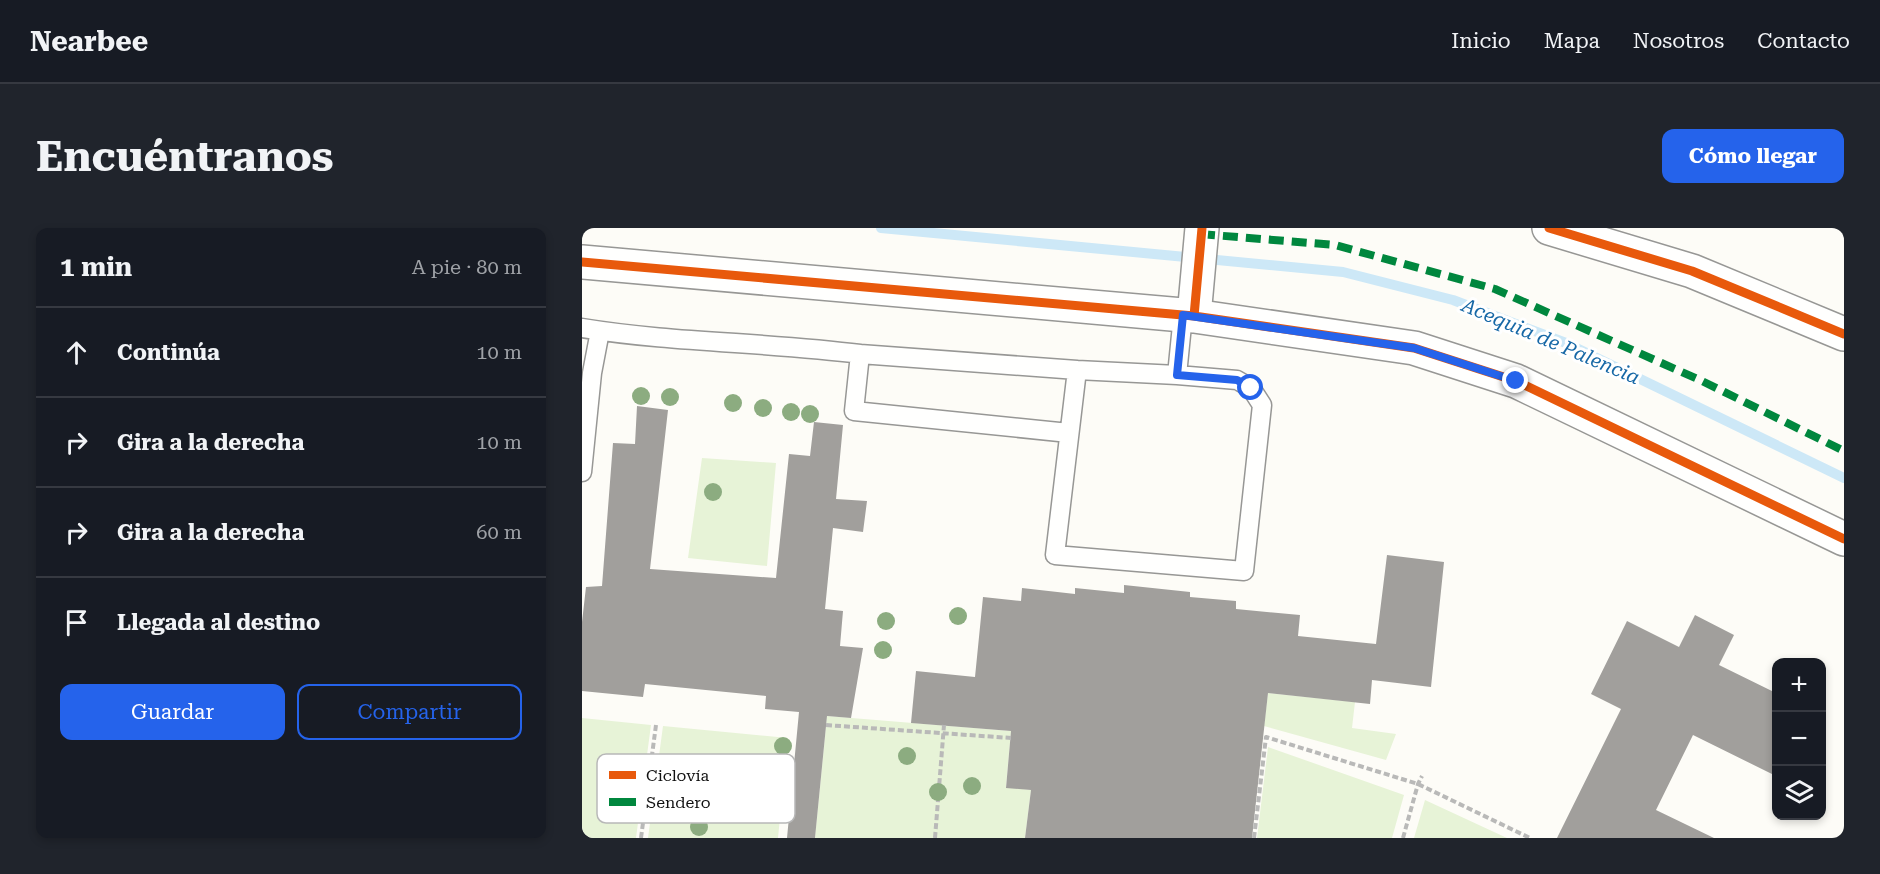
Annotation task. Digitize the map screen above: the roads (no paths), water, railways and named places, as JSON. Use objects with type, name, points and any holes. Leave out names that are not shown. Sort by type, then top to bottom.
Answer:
[{"type":"street","points":[[1549,228],[1692,272],[1844,333]]},
{"type":"street","points":[[1191,305],[1201,231]]},
{"type":"street","points":[[582,262],[1191,305],[1414,348],[1516,381],[1844,539]]},
{"type":"lane","points":[[1177,375],[1191,305]]},
{"type":"lane","points":[[582,472],[592,373],[591,329],[625,335],[815,348],[860,354],[1237,380],[1251,388],[1262,405],[1244,571],[1055,555],[1077,370]]},
{"type":"lane","points":[[860,354],[854,411],[1069,433]]},
{"type":"waterway","name":"Acequia de Palencia","points":[[881,228],[1343,272],[1453,300],[1566,343],[1844,478]]}]
